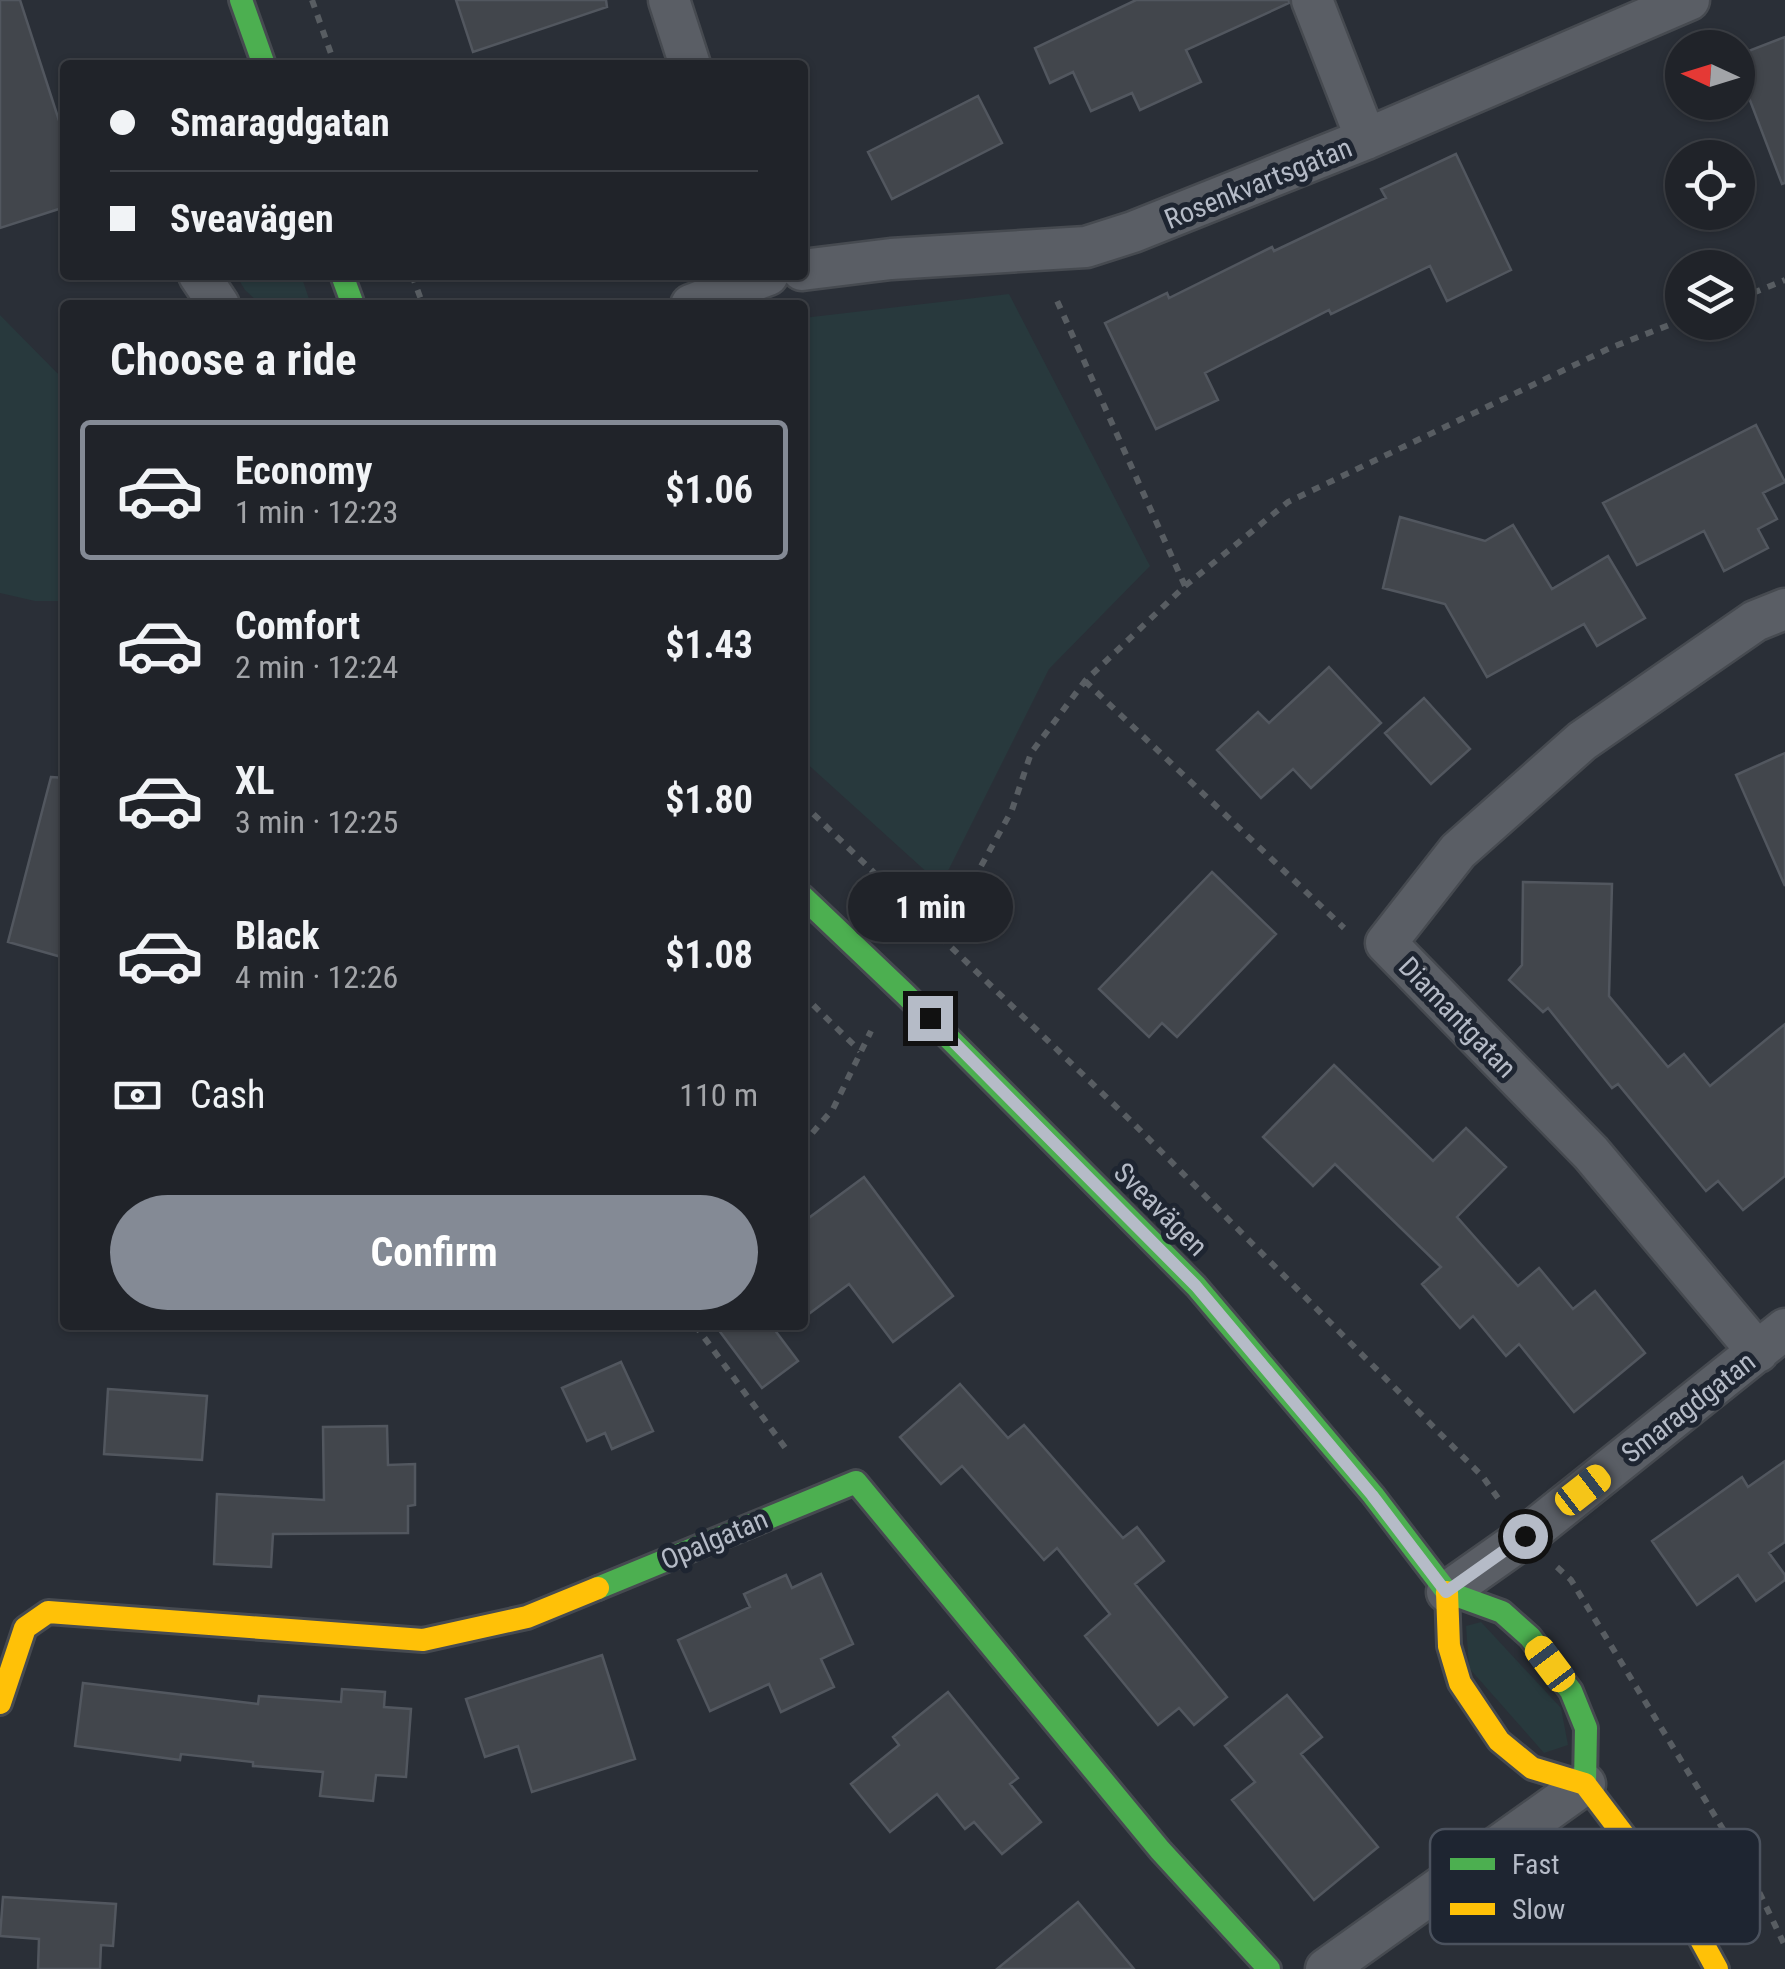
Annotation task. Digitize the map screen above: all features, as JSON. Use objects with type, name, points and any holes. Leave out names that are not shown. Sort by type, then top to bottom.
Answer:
[{"type":"street","points":[[242,0],[262,60]]},
{"type":"street","points":[[668,0],[688,60]]},
{"type":"street","points":[[1312,0],[1366,140]]},
{"type":"street","name":"Rosenkvartsgatan","points":[[808,269],[891,259],[1086,247],[1366,140],[1689,0]]},
{"type":"street","points":[[703,300],[750,280]]},
{"type":"street","name":"Diamantgatan","points":[[1772,1341],[1386,943],[1458,851],[1582,740],[1755,622],[1785,610]]},
{"type":"street","name":"Sveavägen","points":[[808,902],[1196,1286],[1372,1495],[1446,1592]]},
{"type":"street","name":"Smaragdgatan","points":[[1446,1592],[1525,1536],[1772,1341]]},
{"type":"street","name":"Opalgatan","points":[[0,1704],[25,1628],[48,1612],[422,1640],[527,1617],[856,1482],[1160,1850],[1269,1969]]},
{"type":"street","points":[[1585,1784],[1586,1728],[1571,1691],[1530,1636],[1502,1612],[1446,1592],[1450,1646],[1460,1683],[1499,1742],[1532,1768],[1585,1784],[1619,1829]]},
{"type":"street","points":[[1522,1829],[1585,1784]]},
{"type":"street","points":[[1326,1969],[1430,1895]]},
{"type":"street","points":[[1703,1944],[1717,1969]]},
{"type":"path","points":[[312,0],[334,60]]},
{"type":"path","points":[[1034,252],[1185,586]]},
{"type":"path","points":[[1755,292],[1785,280]]},
{"type":"path","points":[[930,927],[975,877],[1012,810],[1031,753],[1084,681],[1185,586],[1288,502],[1610,348],[1665,327]]},
{"type":"path","points":[[1084,681],[1352,935],[1386,943]]},
{"type":"path","points":[[808,809],[1133,1123],[1484,1477],[1525,1536],[1571,1580],[1723,1829]]},
{"type":"path","points":[[808,1138],[840,1098],[866,1037],[905,994],[954,950]]},
{"type":"path","points":[[808,1000],[860,1051]]},
{"type":"path","points":[[699,1330],[820,1495]]},
{"type":"path","points":[[1760,1894],[1785,1946]]},
{"type":"shaded area","points":[[239,280],[303,280],[309,300],[256,300]]},
{"type":"shaded area","points":[[1009,294],[1150,566],[1049,669],[941,885],[808,765],[808,317]]},
{"type":"shaded area","points":[[0,315],[60,376],[60,601],[35,601],[0,593]]},
{"type":"shaded area","points":[[1481,1622],[1561,1708],[1568,1745],[1544,1753],[1469,1668],[1466,1626]]},
{"type":"building","points":[[0,0],[20,0],[60,124],[60,209],[0,228]]},
{"type":"building","points":[[456,0],[606,0],[607,7],[473,52]]},
{"type":"building","points":[[1136,0],[1289,3],[1186,50],[1201,82],[1140,110],[1132,93],[1091,111],[1073,72],[1050,83],[1035,48]]},
{"type":"building","points":[[1785,37],[1782,184],[1755,113],[1755,48]]},
{"type":"building","points":[[978,96],[1002,143],[892,199],[868,152]]},
{"type":"building","points":[[1456,154],[1511,270],[1447,301],[1430,266],[1331,314],[1329,310],[1205,373],[1218,400],[1156,429],[1105,323],[1167,293],[1169,298],[1272,247],[1274,251],[1386,198],[1381,189]]},
{"type":"building","points":[[1756,425],[1785,482],[1763,493],[1777,519],[1758,529],[1768,548],[1724,571],[1704,531],[1637,565],[1603,503]]},
{"type":"building","points":[[1400,517],[1485,541],[1513,525],[1552,589],[1608,556],[1645,618],[1597,646],[1584,624],[1487,677],[1445,604],[1383,588]]},
{"type":"building","points":[[1329,667],[1381,723],[1311,788],[1293,769],[1261,798],[1217,750],[1258,712],[1269,723]]},
{"type":"building","points":[[1424,698],[1470,749],[1431,784],[1385,733]]},
{"type":"building","points":[[1785,753],[1785,886],[1736,775]]},
{"type":"building","points":[[51,777],[60,778],[60,957],[8,942]]},
{"type":"building","points":[[1212,872],[1276,934],[1177,1037],[1162,1023],[1149,1037],[1099,989]]},
{"type":"building","points":[[1523,882],[1612,884],[1609,996],[1668,1067],[1684,1054],[1710,1086],[1785,1024],[1785,1176],[1743,1210],[1718,1181],[1706,1191],[1618,1084],[1612,1088],[1548,1008],[1543,1012],[1509,980],[1522,965]]},
{"type":"building","points":[[1334,1065],[1433,1161],[1466,1128],[1506,1167],[1457,1217],[1518,1286],[1539,1268],[1573,1309],[1595,1291],[1645,1353],[1574,1412],[1519,1344],[1506,1356],[1473,1316],[1460,1328],[1422,1284],[1441,1267],[1335,1164],[1313,1186],[1263,1137]]},
{"type":"building","points":[[864,1177],[953,1296],[893,1342],[849,1284],[808,1315],[808,1219]]},
{"type":"building","points":[[719,1330],[775,1330],[798,1361],[762,1388]]},
{"type":"building","points":[[621,1362],[653,1431],[612,1449],[605,1433],[587,1441],[562,1388]]},
{"type":"building","points":[[960,1384],[1008,1438],[1024,1425],[1123,1538],[1137,1527],[1164,1561],[1135,1584],[1227,1697],[1194,1725],[1179,1708],[1158,1725],[1085,1636],[1110,1614],[1057,1548],[1044,1560],[962,1466],[941,1484],[900,1437]]},
{"type":"building","points":[[108,1389],[207,1396],[202,1460],[104,1454]]},
{"type":"building","points":[[387,1426],[388,1465],[415,1464],[415,1505],[408,1506],[408,1533],[273,1534],[271,1567],[214,1564],[217,1494],[324,1500],[323,1427]]},
{"type":"building","points":[[1785,1461],[1785,1542],[1769,1553],[1785,1580],[1756,1601],[1738,1575],[1697,1605],[1652,1541],[1742,1477],[1748,1487]]},
{"type":"building","points":[[821,1574],[853,1644],[821,1659],[834,1687],[781,1712],[769,1684],[710,1711],[678,1640],[750,1607],[744,1594],[786,1575],[792,1588]]},
{"type":"building","points":[[602,1655],[635,1759],[532,1792],[518,1746],[485,1757],[466,1699]]},
{"type":"building","points":[[83,1683],[258,1704],[259,1696],[341,1702],[342,1689],[385,1692],[384,1707],[411,1709],[406,1777],[376,1775],[373,1801],[320,1796],[323,1772],[181,1754],[180,1760],[75,1746]]},
{"type":"building","points":[[948,1692],[1018,1778],[1010,1784],[1041,1822],[1002,1854],[974,1822],[965,1829],[937,1794],[890,1832],[851,1784],[899,1745],[893,1737]]},
{"type":"building","points":[[1287,1695],[1322,1737],[1301,1754],[1378,1847],[1314,1900],[1232,1800],[1255,1782],[1225,1746]]},
{"type":"building","points":[[3,1897],[116,1904],[113,1946],[101,1945],[100,1969],[38,1969],[39,1939],[0,1936]]},
{"type":"building","points":[[1078,1902],[1134,1969],[997,1969]]},
{"type":"traffic: fast","points":[[241,0],[262,60]]},
{"type":"traffic: fast","points":[[344,280],[351,300]]},
{"type":"traffic: fast","points":[[808,902],[1196,1286],[1373,1495],[1447,1592],[1502,1612],[1530,1637],[1571,1691],[1586,1728],[1585,1784]]},
{"type":"traffic: fast","points":[[598,1588],[856,1482],[1160,1850],[1269,1969]]},
{"type":"traffic: slow","points":[[0,1703],[25,1628],[48,1612],[423,1640],[527,1617],[598,1588]]},
{"type":"traffic: slow","points":[[1447,1592],[1449,1646],[1460,1683],[1499,1741],[1532,1768],[1585,1784],[1619,1829]]},
{"type":"traffic: slow","points":[[1703,1944],[1717,1969]]},
{"type":"route","points":[[930,1018],[1196,1286],[1372,1495],[1446,1592],[1525,1536]]}]
